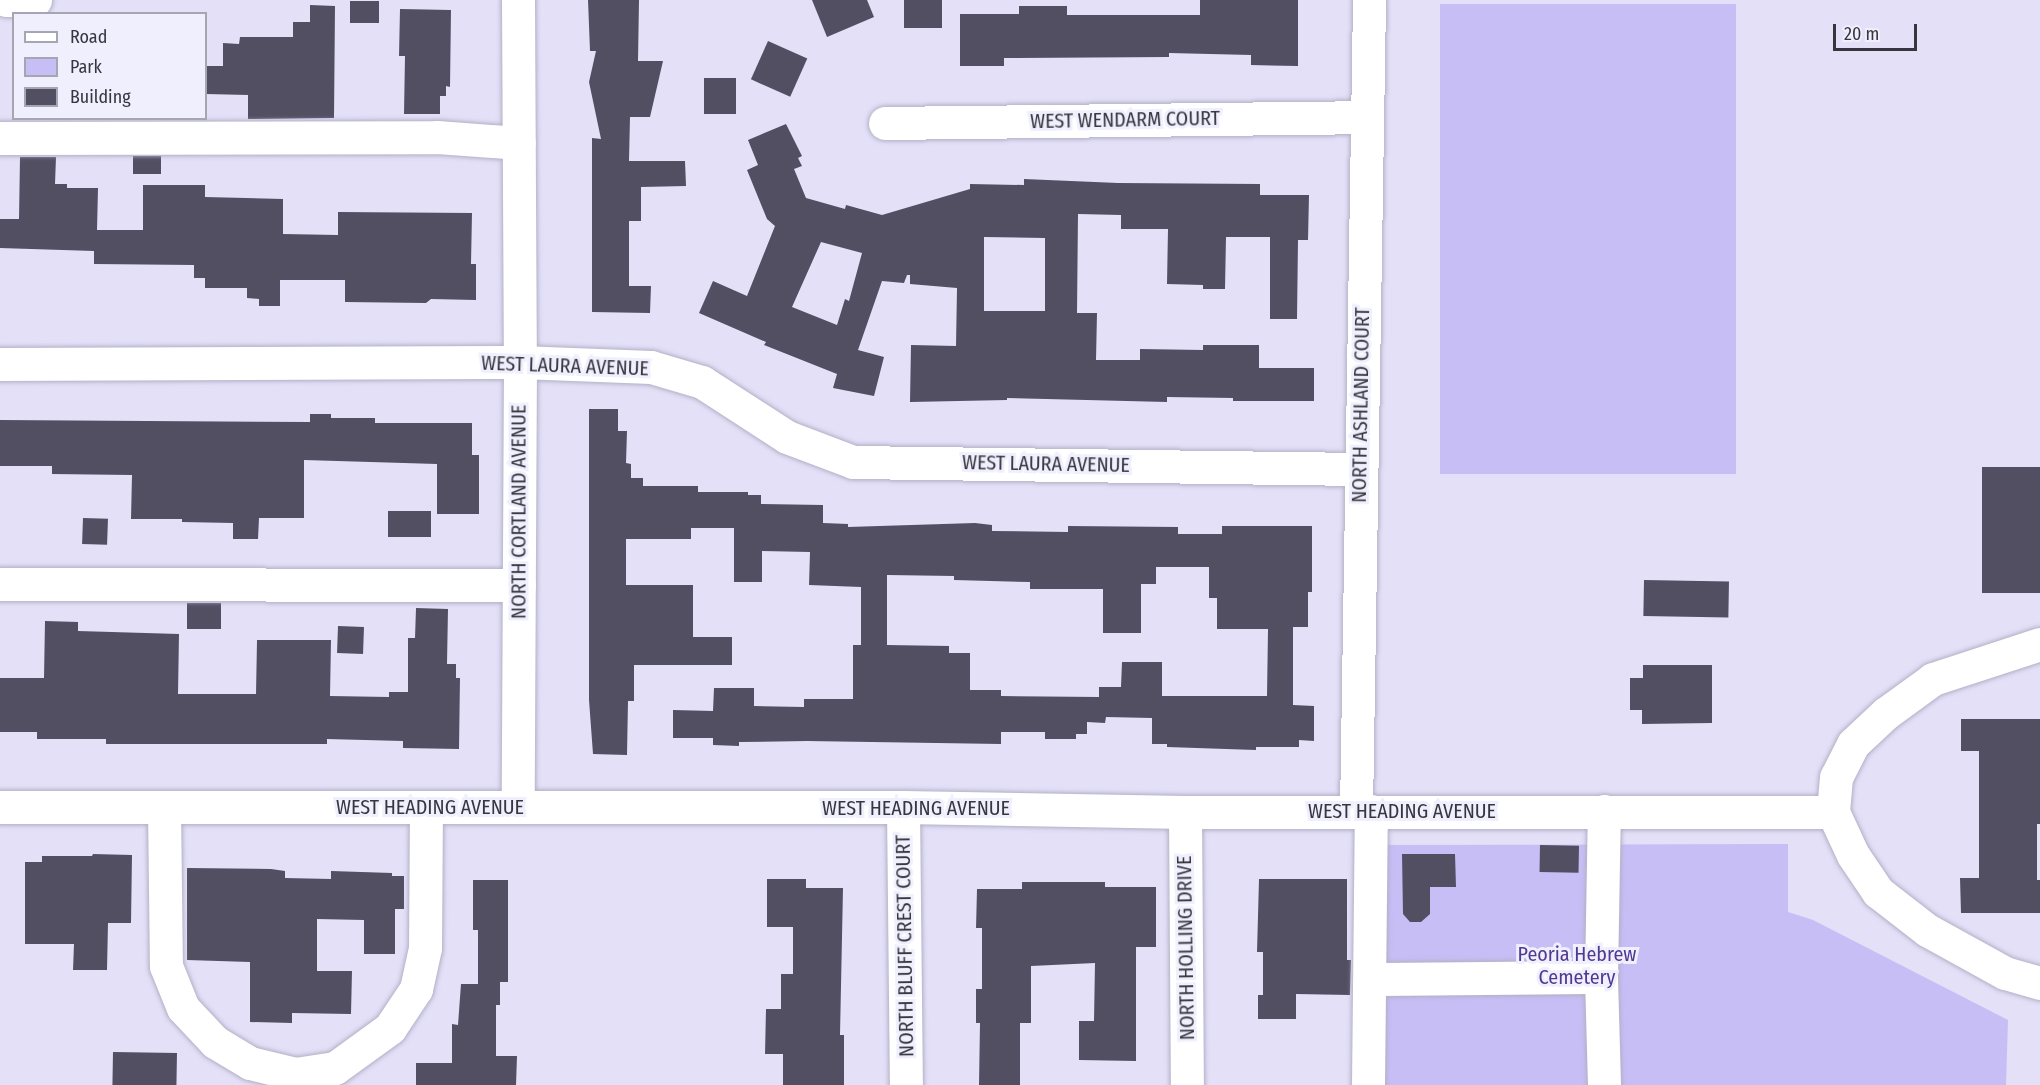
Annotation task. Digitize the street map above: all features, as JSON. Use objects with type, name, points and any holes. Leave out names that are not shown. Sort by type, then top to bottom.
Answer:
[{"type":"street","points":[[6,0],[35,0]]},
{"type":"street","name":"NORTH CORTLAND AVENUE","points":[[518,0],[520,362],[518,807]]},
{"type":"street","name":"NORTH ASHLAND COURT","points":[[1368,1085],[1371,979],[1364,811],[1360,469],[1369,0]]},
{"type":"street","name":"WEST WENDARM COURT","points":[[885,123],[1365,117]]},
{"type":"street","points":[[0,138],[437,137],[519,143]]},
{"type":"street","name":"WEST LAURA AVENUE","points":[[0,364],[520,362],[651,367],[702,382],[788,436],[853,462],[1360,469]]},
{"type":"street","points":[[0,584],[519,585]]},
{"type":"street","points":[[2040,644],[1933,679],[1886,713],[1853,744],[1836,777],[1833,812],[1853,855],[1878,892],[1927,930],[2005,973],[2040,983]]},
{"type":"street","name":"WEST HEADING AVENUE","points":[[0,807],[903,807],[1185,812],[1833,812]]},
{"type":"street","points":[[164,807],[166,966],[183,1008],[250,1074],[335,1077],[390,1028],[416,989],[425,948],[426,807]]},
{"type":"street","name":"NORTH BLUFF CREST COURT","points":[[903,807],[906,1085]]},
{"type":"street","points":[[1604,811],[1601,977],[1604,1085]]},
{"type":"street","name":"NORTH HOLLING DRIVE","points":[[1185,812],[1187,1085]]},
{"type":"street","points":[[1371,979],[1601,977]]},
{"type":"green space","points":[[1440,4],[1736,4],[1736,474],[1440,474]]},
{"type":"green space","name":"Peoria Hebrew Cemetery","points":[[1788,844],[1788,912],[1813,920],[2008,1020],[2006,1085],[1364,1085],[1369,845]]},
{"type":"building","points":[[588,0],[639,0],[638,61],[663,61],[650,117],[630,117],[629,161],[685,161],[686,186],[641,187],[641,221],[629,221],[629,286],[651,286],[650,313],[592,312],[592,138],[601,139],[589,82],[596,51],[590,51]]},
{"type":"building","points":[[812,0],[867,0],[874,17],[827,37]]},
{"type":"building","points":[[904,0],[942,0],[942,28],[904,28]]},
{"type":"building","points":[[1200,0],[1298,0],[1298,66],[1251,65],[1251,55],[1169,53],[1169,57],[1004,58],[1004,66],[960,66],[960,14],[1019,14],[1019,6],[1067,6],[1067,15],[1200,15]]},
{"type":"building","points":[[350,1],[379,1],[379,23],[350,23]]},
{"type":"building","points":[[310,5],[335,6],[334,118],[248,119],[248,95],[207,94],[207,66],[223,66],[223,43],[239,44],[240,37],[293,37],[293,22],[310,22]]},
{"type":"building","points":[[400,9],[451,10],[450,87],[446,86],[446,96],[440,96],[440,114],[404,114],[405,56],[399,56]]},
{"type":"building","points":[[768,41],[807,58],[790,97],[751,79]]},
{"type":"building","points":[[704,78],[736,78],[736,114],[704,114]]},
{"type":"building","points":[[786,124],[802,156],[798,158],[802,166],[794,169],[806,198],[845,209],[846,205],[882,215],[970,189],[970,184],[1024,185],[1024,179],[1118,183],[1260,184],[1260,195],[1309,195],[1308,240],[1298,240],[1297,319],[1270,319],[1270,237],[1226,237],[1225,289],[1203,289],[1203,285],[1167,284],[1168,229],[1121,229],[1121,215],[1078,214],[1077,313],[1097,313],[1096,360],[1140,360],[1140,349],[1203,350],[1203,345],[1259,345],[1259,368],[1314,368],[1314,401],[1233,401],[1233,398],[1167,397],[1167,402],[1007,398],[1007,400],[910,402],[911,345],[956,346],[957,288],[910,284],[910,275],[907,275],[904,283],[882,281],[858,350],[884,357],[874,396],[833,388],[837,374],[764,345],[766,342],[699,313],[713,281],[747,296],[775,226],[767,219],[747,170],[758,165],[748,140]],"holes":[[[984,237],[1045,238],[1045,311],[984,311]],[[821,242],[862,253],[849,301],[845,299],[837,325],[792,307]]]},
{"type":"building","points":[[133,156],[161,156],[161,174],[133,174]]},
{"type":"building","points":[[20,157],[56,157],[55,184],[67,184],[67,188],[98,188],[97,230],[143,230],[143,185],[205,185],[205,197],[283,199],[283,234],[338,235],[338,212],[472,213],[471,264],[476,264],[476,300],[431,299],[426,303],[345,302],[345,280],[280,280],[280,306],[259,306],[259,299],[247,298],[247,288],[205,288],[205,278],[194,278],[194,265],[94,264],[94,251],[0,248],[0,219],[19,219]]},
{"type":"building","points":[[589,409],[618,409],[618,431],[627,431],[626,463],[631,464],[631,478],[643,478],[643,486],[698,486],[698,492],[748,492],[748,495],[761,495],[761,504],[823,505],[823,523],[848,524],[848,527],[975,523],[992,525],[992,531],[1068,532],[1068,526],[1178,527],[1178,534],[1222,534],[1222,526],[1312,526],[1312,592],[1308,592],[1308,627],[1293,627],[1293,705],[1314,706],[1314,741],[1299,740],[1299,747],[1256,747],[1256,750],[1167,747],[1167,744],[1152,744],[1152,718],[1106,717],[1105,723],[1087,722],[1087,734],[1076,734],[1076,739],[1045,739],[1045,732],[1001,732],[1001,744],[807,741],[739,742],[739,746],[713,745],[713,738],[673,738],[673,710],[713,711],[714,688],[754,688],[754,706],[804,707],[804,699],[853,699],[853,645],[861,645],[861,587],[809,585],[810,552],[762,551],[762,582],[734,582],[734,528],[691,528],[691,539],[626,539],[626,585],[693,585],[693,637],[732,637],[732,665],[634,665],[634,701],[628,701],[627,755],[593,754],[589,700]],"holes":[[[1156,567],[1209,567],[1209,598],[1217,598],[1217,629],[1268,629],[1267,696],[1162,696],[1162,662],[1122,662],[1121,687],[1099,687],[1099,697],[1001,696],[1001,690],[970,690],[970,653],[949,653],[949,646],[887,645],[887,575],[954,576],[954,580],[1030,582],[1030,589],[1103,589],[1103,633],[1141,633],[1141,584],[1156,584]]]},
{"type":"building","points":[[310,414],[331,414],[331,418],[375,418],[375,423],[472,423],[472,455],[479,455],[479,514],[437,514],[437,464],[304,460],[304,518],[259,518],[258,539],[233,539],[233,523],[182,522],[182,519],[131,519],[132,475],[52,474],[52,466],[0,466],[0,420],[310,422]]},
{"type":"building","points":[[1982,467],[2040,467],[2040,593],[1982,593]]},
{"type":"building","points":[[388,511],[431,511],[431,537],[388,537]]},
{"type":"building","points":[[83,518],[108,519],[107,545],[82,544]]},
{"type":"building","points":[[1644,580],[1729,581],[1728,617],[1643,616]]},
{"type":"building","points":[[187,603],[221,603],[221,629],[187,629]]},
{"type":"building","points":[[416,608],[448,609],[447,664],[456,664],[456,678],[460,678],[459,749],[403,748],[403,741],[327,739],[327,744],[106,744],[106,739],[37,739],[37,732],[0,732],[0,678],[44,678],[45,621],[78,622],[78,631],[179,634],[178,694],[256,694],[257,640],[331,640],[330,696],[389,697],[389,692],[408,692],[408,638],[415,638]]},
{"type":"building","points":[[338,626],[364,627],[363,654],[337,653]]},
{"type":"building","points":[[1643,665],[1712,665],[1712,723],[1642,724],[1642,710],[1630,710],[1630,678],[1643,678]]},
{"type":"building","points":[[1961,719],[2040,719],[2040,824],[2037,824],[2037,880],[2040,880],[2040,913],[1961,913],[1960,878],[1979,878],[1979,751],[1961,751]]},
{"type":"building","points":[[1540,845],[1579,846],[1579,873],[1540,872]]},
{"type":"building","points":[[93,854],[132,855],[131,923],[108,923],[107,970],[73,970],[74,944],[25,944],[25,862],[42,862],[42,856],[92,856]]},
{"type":"building","points":[[1402,854],[1455,854],[1456,887],[1430,887],[1430,914],[1421,922],[1410,922],[1403,914]]},
{"type":"building","points":[[187,868],[271,869],[285,871],[285,878],[331,879],[331,871],[392,873],[392,876],[404,876],[404,909],[395,909],[395,954],[364,954],[364,920],[317,919],[317,971],[352,971],[351,1014],[292,1013],[292,1023],[250,1022],[250,962],[187,960]]},
{"type":"building","points":[[767,879],[806,879],[806,888],[843,888],[840,1035],[844,1035],[844,1085],[783,1085],[783,1054],[765,1054],[766,1009],[781,1009],[781,974],[793,974],[793,927],[767,927]]},
{"type":"building","points":[[1259,879],[1347,879],[1347,960],[1351,960],[1350,995],[1296,994],[1296,1019],[1258,1019],[1258,995],[1263,995],[1263,952],[1257,952]]},
{"type":"building","points":[[473,880],[508,880],[508,982],[500,982],[500,1005],[496,1005],[496,1056],[517,1056],[516,1085],[416,1085],[416,1063],[452,1063],[452,1024],[458,1025],[461,984],[478,984],[478,930],[473,930]]},
{"type":"building","points":[[1022,882],[1105,882],[1105,887],[1156,887],[1156,947],[1136,947],[1136,1061],[1079,1060],[1079,1021],[1094,1021],[1095,963],[1031,966],[1031,1023],[1020,1023],[1020,1085],[979,1085],[980,1023],[976,1023],[976,989],[982,989],[982,928],[976,928],[977,889],[1022,889]]},
{"type":"building","points":[[113,1052],[177,1053],[176,1085],[112,1085]]}]
